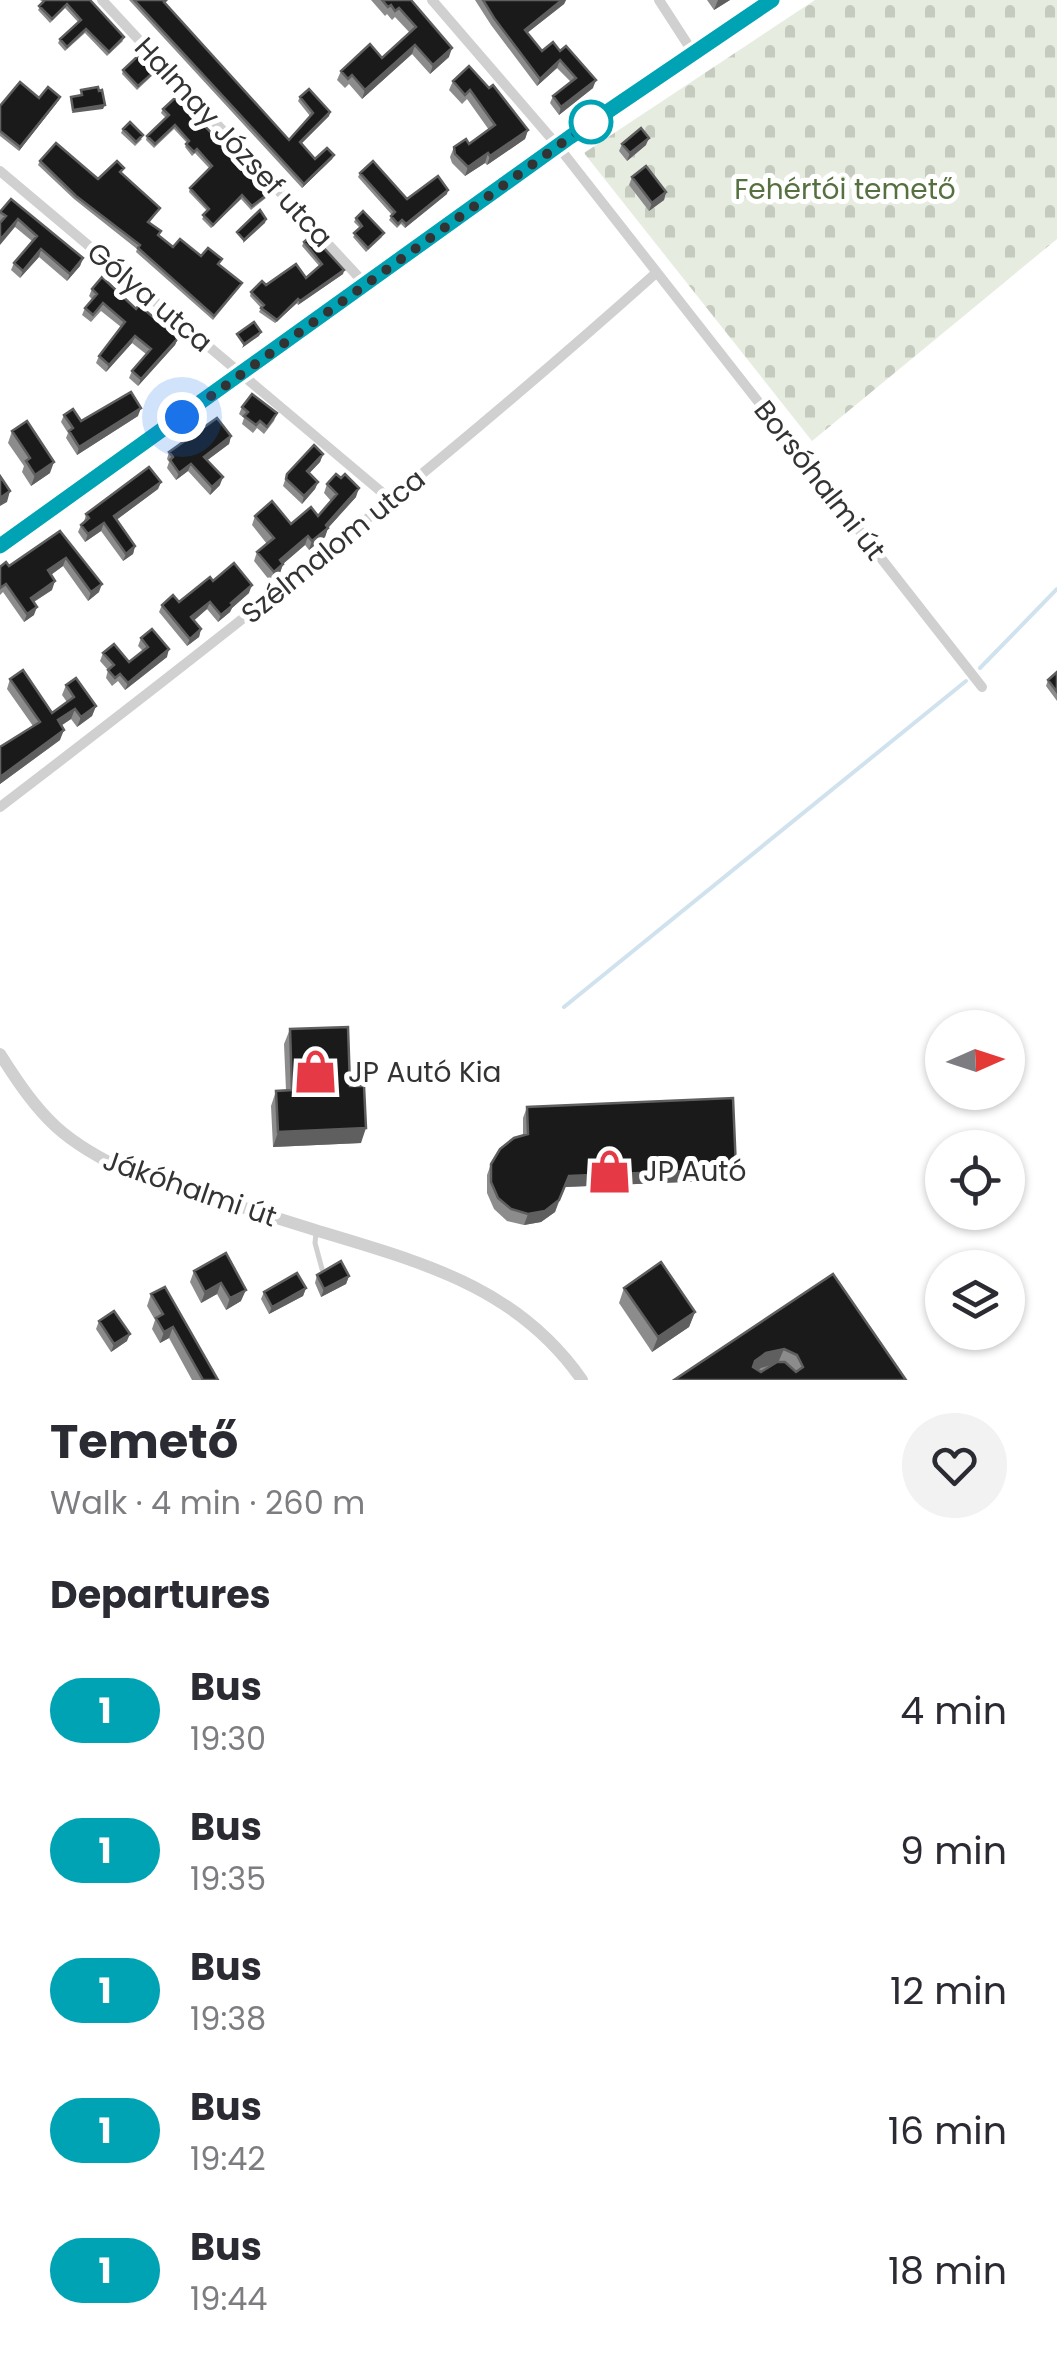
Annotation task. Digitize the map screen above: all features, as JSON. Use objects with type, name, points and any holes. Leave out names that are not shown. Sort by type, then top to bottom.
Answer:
[{"type":"street","name":"Halmay József utca","points":[[102,0],[366,285]]},
{"type":"street","name":"Borsóhalmi út","points":[[432,0],[558,146],[982,688]]},
{"type":"street","points":[[659,0],[692,51]]},
{"type":"street","points":[[0,546],[692,51],[772,0]]},
{"type":"street","name":"Gólya utca","points":[[0,171],[392,500]]},
{"type":"street","name":"Szélmalom utca","points":[[0,807],[392,500],[656,273]]},
{"type":"street","name":"Jákóhalmi út","points":[[0,1054],[50,1125],[101,1160],[132,1174],[421,1262],[468,1282],[537,1326],[582,1380]]},
{"type":"lane","points":[[317,1230],[315,1243],[322,1269]]},
{"type":"green space","name":"Fehértói temető","points":[[815,0],[1057,0],[1057,239],[812,441],[584,153]]},
{"type":"building","points":[[45,0],[90,0],[124,37],[109,52],[86,29],[67,47],[60,39],[81,20],[67,4],[52,19],[39,6]]},
{"type":"building","points":[[134,0],[166,0],[289,140],[313,113],[300,97],[309,89],[330,112],[300,142],[315,159],[327,148],[334,155],[304,184]]},
{"type":"building","points":[[382,0],[411,0],[452,48],[433,65],[415,45],[365,90],[352,75],[348,79],[341,71],[370,44],[382,58],[416,27],[399,8],[395,11]]},
{"type":"building","points":[[483,0],[562,0],[525,30],[542,51],[553,42],[560,51],[566,46],[596,80],[561,107],[553,96],[576,78],[560,60],[540,79]]},
{"type":"building","points":[[140,54],[155,71],[138,86],[123,70]]},
{"type":"building","points":[[469,66],[489,88],[493,85],[528,130],[468,167],[455,154],[454,147],[466,139],[469,144],[495,125],[470,90],[465,95],[453,81]]},
{"type":"building","points":[[20,82],[39,98],[48,87],[60,97],[20,147],[0,131],[0,106]]},
{"type":"building","points":[[98,87],[105,105],[73,110],[71,97],[82,95],[81,90]]},
{"type":"building","points":[[177,96],[268,194],[252,206],[242,195],[213,225],[203,215],[209,209],[190,188],[212,166],[197,149],[194,152],[186,144],[189,141],[175,125],[155,144],[147,136],[169,115],[163,109]]},
{"type":"building","points":[[130,122],[143,135],[136,142],[123,129]]},
{"type":"building","points":[[641,128],[649,138],[630,153],[622,144]]},
{"type":"building","points":[[56,143],[98,179],[117,161],[124,168],[120,172],[160,208],[148,222],[161,231],[158,235],[173,247],[180,239],[201,256],[208,248],[222,259],[218,264],[242,283],[214,316],[138,248],[140,245],[76,196],[40,161]]},
{"type":"building","points":[[373,161],[407,199],[438,176],[448,190],[406,224],[402,220],[398,224],[391,216],[395,212],[360,173]]},
{"type":"building","points":[[646,166],[666,192],[652,203],[632,177]]},
{"type":"building","points":[[11,199],[83,258],[70,274],[41,249],[23,271],[14,263],[37,236],[18,219],[0,240],[0,223],[6,216],[0,212]]},
{"type":"building","points":[[260,210],[266,219],[244,240],[237,232]]},
{"type":"building","points":[[363,211],[384,233],[368,248],[354,233],[362,226],[356,218]]},
{"type":"building","points":[[312,235],[344,270],[298,299],[277,320],[261,308],[264,305],[251,292],[262,281],[266,285],[296,264],[306,278],[322,264],[304,242]]},
{"type":"building","points":[[102,277],[136,309],[139,305],[178,338],[141,379],[132,371],[151,349],[135,336],[109,365],[99,356],[125,322],[103,303],[93,315],[85,308],[97,294],[92,289]]},
{"type":"building","points":[[254,322],[261,332],[244,344],[237,334]]},
{"type":"building","points":[[131,392],[141,408],[79,447],[64,415],[73,409],[81,421]]},
{"type":"building","points":[[252,394],[277,413],[267,427],[244,416],[248,412],[242,407]]},
{"type":"building","points":[[217,418],[231,436],[204,457],[223,477],[212,487],[191,464],[179,473],[169,452]]},
{"type":"building","points":[[27,421],[54,462],[35,475],[26,461],[30,458],[12,431]]},
{"type":"building","points":[[314,445],[323,454],[307,471],[318,482],[304,496],[286,479]]},
{"type":"building","points":[[149,467],[161,482],[114,516],[135,546],[126,554],[104,523],[88,534],[81,525],[89,518],[86,514]]},
{"type":"building","points":[[336,474],[341,478],[345,474],[359,488],[326,525],[328,528],[312,541],[308,536],[280,560],[283,564],[274,572],[257,552],[274,538],[255,516],[272,501],[291,524],[311,507],[318,516],[337,494],[327,484]]},
{"type":"building","points":[[0,476],[10,491],[0,498]]},
{"type":"building","points":[[60,531],[102,584],[91,592],[66,558],[48,570],[55,581],[31,598],[37,607],[27,614],[6,584],[0,588],[0,567],[6,562],[9,566]]},
{"type":"building","points":[[234,563],[252,585],[221,615],[210,602],[191,617],[201,629],[190,639],[162,605],[173,595],[179,602]]},
{"type":"building","points":[[152,629],[169,649],[128,683],[120,674],[115,678],[108,670],[114,665],[103,653],[114,644],[129,662],[148,647],[141,638]]},
{"type":"building","points":[[23,670],[52,713],[74,697],[66,685],[76,678],[96,706],[81,717],[75,709],[58,720],[64,730],[0,777],[0,747],[40,722],[10,679]]},
{"type":"building","points":[[1057,672],[1057,692],[1048,680]]},
{"type":"building","name":"JP Autó Kia","points":[[348,1027],[350,1086],[364,1086],[366,1128],[278,1132],[276,1091],[292,1090],[290,1029]]},
{"type":"building","name":"JP Autó","points":[[733,1098],[736,1169],[569,1176],[559,1200],[545,1211],[528,1214],[511,1209],[498,1198],[491,1182],[491,1164],[500,1149],[514,1138],[528,1134],[527,1107]]},
{"type":"building","points":[[226,1253],[246,1290],[230,1298],[221,1283],[205,1292],[194,1271]]},
{"type":"building","points":[[341,1261],[349,1276],[324,1289],[317,1275]]},
{"type":"building","points":[[661,1262],[695,1312],[658,1337],[624,1288]]},
{"type":"building","points":[[297,1273],[306,1288],[272,1307],[264,1292]]},
{"type":"building","points":[[833,1274],[906,1380],[674,1380]],"holes":[[[784,1349],[797,1355],[803,1367],[796,1372],[785,1362],[777,1362],[761,1372],[753,1367],[766,1353]]]},
{"type":"building","points":[[165,1287],[218,1380],[203,1380],[173,1327],[164,1332],[156,1318],[163,1314],[151,1294]]},
{"type":"building","points":[[114,1311],[130,1334],[114,1344],[99,1321]]},
{"type":"waterway","points":[[980,668],[1057,589]]},
{"type":"waterway","points":[[564,1007],[966,681]]},
{"type":"bus line","name":"1","points":[[0,546],[570,137],[772,0]]},
{"type":"place","name":"JP Autó Kia","points":[[315,1072]]},
{"type":"place","name":"JP Autó","points":[[610,1171]]},
{"type":"route","points":[[182,417],[594,120],[591,122]]}]
